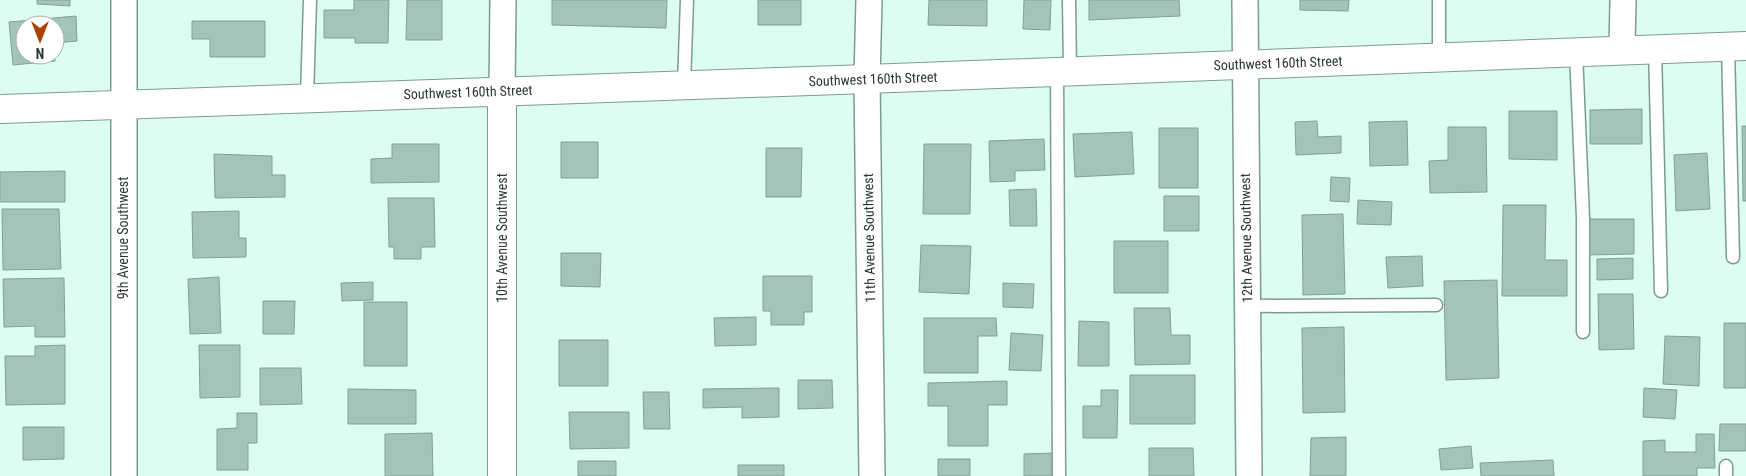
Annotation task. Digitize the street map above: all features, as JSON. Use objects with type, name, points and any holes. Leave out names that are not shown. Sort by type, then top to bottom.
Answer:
[{"type":"street","name":"9th Avenue Southwest","points":[[124,0],[124,476]]},
{"type":"street","name":"10th Avenue Southwest","points":[[502,476],[503,0]]},
{"type":"street","name":"11th Avenue Southwest","points":[[869,0],[867,79],[872,476]]},
{"type":"street","name":"12th Avenue Southwest","points":[[1245,0],[1244,64],[1249,476]]},
{"type":"street","points":[[1622,50],[1623,0]]},
{"type":"street","name":"Southwest 160th Street","points":[[0,109],[123,103],[867,79],[1737,46]]},
{"type":"lane","points":[[307,97],[310,0]]},
{"type":"lane","points":[[684,85],[686,0]]},
{"type":"lane","points":[[1059,476],[1064,71],[1069,0]]},
{"type":"lane","points":[[1439,0],[1439,57]]},
{"type":"lane","points":[[1733,257],[1737,46]]},
{"type":"lane","points":[[1654,49],[1661,291]]},
{"type":"lane","points":[[1576,52],[1583,218],[1583,332]]},
{"type":"lane","points":[[1247,306],[1436,305]]},
{"type":"building","points":[[37,0],[70,0],[70,6],[37,4]]},
{"type":"building","points":[[354,0],[389,0],[388,43],[355,43],[355,38],[324,38],[324,10],[354,10]]},
{"type":"building","points":[[407,0],[442,0],[442,40],[406,40]]},
{"type":"building","points":[[552,0],[667,0],[666,28],[552,25]]},
{"type":"building","points":[[758,0],[801,0],[801,25],[758,25]]},
{"type":"building","points":[[929,0],[987,0],[987,26],[928,25]]},
{"type":"building","points":[[1024,0],[1051,0],[1050,30],[1023,29]]},
{"type":"building","points":[[1089,0],[1179,0],[1180,16],[1089,20]]},
{"type":"building","points":[[1300,0],[1349,0],[1348,11],[1300,10]]},
{"type":"building","points":[[76,16],[77,41],[65,42],[65,17]]},
{"type":"building","points":[[15,21],[15,65],[13,65],[9,22]]},
{"type":"building","points":[[192,21],[265,21],[265,57],[210,57],[210,39],[192,39]]},
{"type":"building","points":[[1642,109],[1642,144],[1590,144],[1590,110]]},
{"type":"building","points":[[1509,111],[1557,111],[1557,160],[1509,159]]},
{"type":"building","points":[[1317,121],[1318,137],[1341,136],[1341,153],[1296,155],[1295,122]]},
{"type":"building","points":[[1407,121],[1408,165],[1370,166],[1369,122]]},
{"type":"building","points":[[1742,126],[1746,126],[1746,201],[1743,201]]},
{"type":"building","points":[[1448,127],[1486,127],[1487,192],[1430,193],[1429,161],[1448,160]]},
{"type":"building","points":[[1159,128],[1198,128],[1198,188],[1159,188]]},
{"type":"building","points":[[1132,132],[1134,174],[1075,177],[1073,134]]},
{"type":"building","points":[[1044,139],[1045,170],[1015,171],[1015,181],[990,182],[989,141]]},
{"type":"building","points":[[561,142],[598,142],[598,178],[561,178]]},
{"type":"building","points":[[392,144],[439,144],[439,182],[371,183],[371,159],[392,158]]},
{"type":"building","points":[[924,144],[971,144],[970,214],[923,214]]},
{"type":"building","points":[[766,148],[802,148],[801,197],[766,197]]},
{"type":"building","points":[[1707,153],[1710,209],[1676,211],[1674,155]]},
{"type":"building","points":[[214,154],[272,156],[272,175],[285,175],[285,197],[215,198]]},
{"type":"building","points":[[65,171],[65,202],[0,202],[0,172]]},
{"type":"building","points":[[1331,177],[1350,178],[1349,202],[1330,201]]},
{"type":"building","points":[[1036,189],[1037,226],[1010,226],[1009,190]]},
{"type":"building","points":[[1164,196],[1199,196],[1199,231],[1164,231]]},
{"type":"building","points":[[388,198],[434,198],[435,247],[421,247],[421,259],[394,259],[394,247],[389,247]]},
{"type":"building","points":[[1358,200],[1392,202],[1391,225],[1357,224]]},
{"type":"building","points":[[1503,205],[1546,205],[1545,260],[1567,260],[1567,296],[1502,296]]},
{"type":"building","points":[[2,209],[59,209],[61,269],[3,270]]},
{"type":"building","points":[[239,211],[239,238],[246,238],[246,257],[193,258],[192,212]]},
{"type":"building","points":[[1343,214],[1345,294],[1303,295],[1302,215]]},
{"type":"building","points":[[1587,219],[1634,219],[1634,254],[1588,255]]},
{"type":"building","points":[[1114,241],[1168,241],[1168,293],[1114,293]]},
{"type":"building","points":[[921,245],[971,246],[969,294],[919,292]]},
{"type":"building","points":[[561,253],[601,253],[600,287],[561,286]]},
{"type":"building","points":[[1422,256],[1423,286],[1388,288],[1386,257]]},
{"type":"building","points":[[1633,258],[1633,279],[1597,280],[1597,259]]},
{"type":"building","points":[[763,276],[812,276],[812,312],[804,312],[804,325],[771,325],[771,311],[763,311]]},
{"type":"building","points":[[219,277],[221,333],[190,334],[188,279]]},
{"type":"building","points":[[64,278],[65,337],[35,337],[35,326],[4,327],[3,279]]},
{"type":"building","points":[[1497,280],[1499,378],[1446,380],[1444,281]]},
{"type":"building","points":[[373,282],[373,300],[342,301],[341,283]]},
{"type":"building","points":[[1003,283],[1034,284],[1033,308],[1003,307]]},
{"type":"building","points":[[1598,294],[1633,294],[1634,349],[1599,350]]},
{"type":"building","points":[[263,301],[295,301],[294,334],[263,334]]},
{"type":"building","points":[[364,302],[407,302],[407,366],[364,366]]},
{"type":"building","points":[[1134,308],[1170,308],[1171,335],[1190,335],[1190,364],[1135,365]]},
{"type":"building","points":[[756,317],[756,345],[715,346],[714,318]]},
{"type":"building","points":[[924,318],[996,318],[997,336],[978,336],[978,373],[924,373]]},
{"type":"building","points":[[1079,321],[1109,322],[1109,366],[1078,366]]},
{"type":"building","points":[[1724,323],[1746,323],[1746,388],[1724,388]]},
{"type":"building","points":[[1344,327],[1345,412],[1303,413],[1302,328]]},
{"type":"building","points":[[1011,333],[1043,335],[1041,371],[1009,370]]},
{"type":"building","points":[[1665,336],[1700,337],[1699,386],[1663,384]]},
{"type":"building","points":[[559,340],[608,340],[608,386],[559,386]]},
{"type":"building","points":[[65,345],[65,404],[6,405],[5,356],[35,356],[35,346]]},
{"type":"building","points":[[199,345],[240,345],[240,397],[200,398]]},
{"type":"building","points":[[260,368],[301,368],[302,404],[260,405]]},
{"type":"building","points":[[1130,375],[1195,375],[1195,424],[1130,424]]},
{"type":"building","points":[[798,380],[832,380],[833,408],[798,409]]},
{"type":"building","points":[[1007,381],[1007,405],[988,405],[988,446],[948,446],[948,406],[928,406],[928,383]]},
{"type":"building","points":[[779,388],[779,417],[742,418],[742,407],[703,408],[703,389]]},
{"type":"building","points":[[1644,388],[1677,390],[1675,419],[1643,417]]},
{"type":"building","points":[[348,389],[416,390],[416,424],[348,424]]},
{"type":"building","points":[[1101,390],[1118,390],[1117,438],[1083,438],[1083,406],[1101,406]]},
{"type":"building","points":[[643,392],[669,392],[670,429],[644,429]]},
{"type":"building","points":[[569,412],[629,412],[629,448],[570,449]]},
{"type":"building","points":[[237,413],[257,413],[257,443],[248,443],[248,470],[217,470],[217,429],[237,428]]},
{"type":"building","points":[[1720,424],[1746,424],[1746,451],[1719,451]]},
{"type":"building","points":[[23,427],[64,427],[64,459],[23,460]]},
{"type":"building","points":[[432,433],[433,476],[385,476],[385,434]]},
{"type":"building","points":[[1696,434],[1714,434],[1715,468],[1697,468],[1697,476],[1643,476],[1643,441],[1665,440],[1665,452],[1696,452]]},
{"type":"building","points":[[1346,437],[1346,476],[1310,476],[1311,438]]},
{"type":"building","points":[[1471,446],[1473,468],[1441,470],[1439,449]]},
{"type":"building","points":[[1149,448],[1193,448],[1194,476],[1149,476]]},
{"type":"building","points":[[1053,453],[1053,476],[1024,476],[1024,454]]},
{"type":"building","points":[[938,459],[970,459],[970,476],[938,476]]},
{"type":"building","points":[[1553,460],[1554,476],[1481,476],[1480,463]]},
{"type":"building","points":[[578,461],[616,461],[616,476],[578,476]]},
{"type":"building","points":[[738,465],[784,465],[784,476],[738,476]]}]
